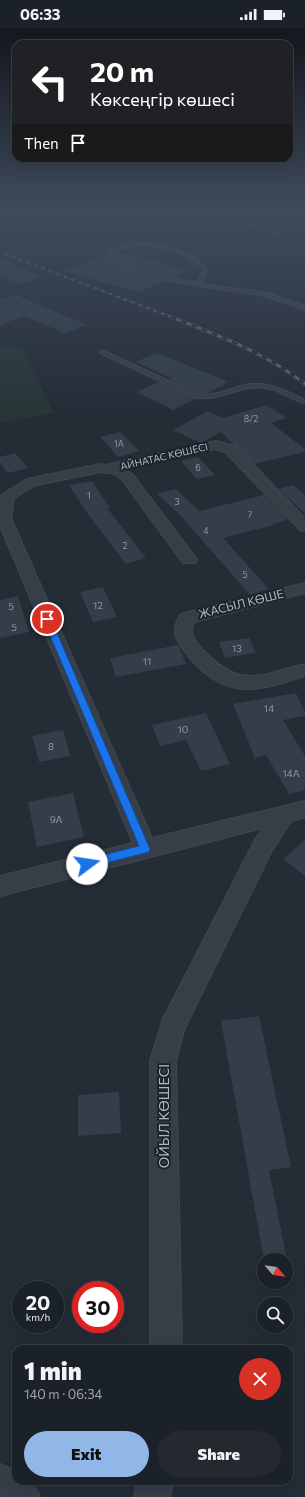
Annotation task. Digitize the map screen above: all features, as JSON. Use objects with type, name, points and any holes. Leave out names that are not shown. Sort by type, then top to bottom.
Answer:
[{"type":"street","name":"АЙНАТАС КӨШЕСІ","points":[[146,849],[4,518],[7,496],[32,482],[91,469],[110,468],[216,445],[230,449],[305,527]]},
{"type":"street","points":[[110,468],[119,471],[128,478],[189,560]]},
{"type":"street","name":"ЖАСЫЛ КӨШЕ","points":[[305,588],[187,618],[182,627],[185,640],[205,665],[219,676],[243,684],[305,670]]},
{"type":"street","points":[[0,886],[295,812]]},
{"type":"street","name":"ОЙЫЛ КӨШЕСІ","points":[[166,1345],[163,1061],[172,1028],[262,846],[295,812]]},
{"type":"street","points":[[152,1497],[154,1485]]},
{"type":"lane","points":[[178,281],[273,296],[305,308]]},
{"type":"lane","points":[[102,352],[196,396],[208,397],[242,387],[260,385],[269,386],[305,402]]},
{"type":"shaded area","points":[[0,346],[21,346],[54,413],[0,423]]},
{"type":"building","points":[[12,281],[32,281],[21,284]]},
{"type":"building","points":[[98,281],[157,281],[162,282],[138,292]]},
{"type":"building","points":[[16,295],[87,325],[64,333],[25,316],[0,325],[0,300]]},
{"type":"building","points":[[157,353],[229,382],[208,393],[197,393],[168,379],[171,378],[135,362]]},
{"type":"building","points":[[159,382],[195,399],[173,410],[137,392]]},
{"type":"building","points":[[266,405],[287,418],[271,423],[305,449],[305,452],[254,464],[221,432],[201,443],[173,430],[208,411],[223,418]]},
{"type":"building","points":[[120,432],[139,451],[118,457],[100,437]]},
{"type":"building","points":[[15,453],[28,468],[8,473],[0,463],[0,457]]},
{"type":"building","points":[[198,457],[215,475],[197,479],[181,461]]},
{"type":"building","points":[[92,481],[110,508],[107,508],[146,558],[126,564],[87,513],[69,485]]},
{"type":"building","points":[[293,485],[305,495],[305,514],[279,489]]},
{"type":"building","points":[[176,489],[199,511],[264,495],[288,519],[273,524],[274,525],[223,538],[269,589],[250,595],[180,515],[157,494]]},
{"type":"building","points":[[103,587],[117,617],[93,622],[80,592]]},
{"type":"building","points":[[18,596],[29,632],[0,638],[0,600]]},
{"type":"building","points":[[249,638],[256,653],[225,658],[219,642]]},
{"type":"building","points":[[178,645],[186,664],[116,677],[110,658]]},
{"type":"building","points":[[296,693],[305,712],[305,716],[283,720],[305,756],[305,790],[289,794],[266,755],[255,758],[233,704]]},
{"type":"building","points":[[206,713],[230,764],[201,771],[186,740],[160,746],[152,725]]},
{"type":"building","points":[[63,730],[70,756],[39,762],[32,736]]},
{"type":"building","points":[[73,793],[84,837],[37,847],[28,802]]},
{"type":"building","points":[[305,840],[305,876],[283,859]]},
{"type":"building","points":[[259,1016],[291,1167],[269,1170],[286,1253],[263,1253],[221,1021]]},
{"type":"building","points":[[119,1092],[121,1133],[78,1136],[78,1095]]},
{"type":"railway","points":[[75,281],[174,318]]},
{"type":"railway","points":[[171,317],[258,354],[290,373],[305,384]]},
{"type":"route","points":[[47,619],[146,849],[87,864]]}]
